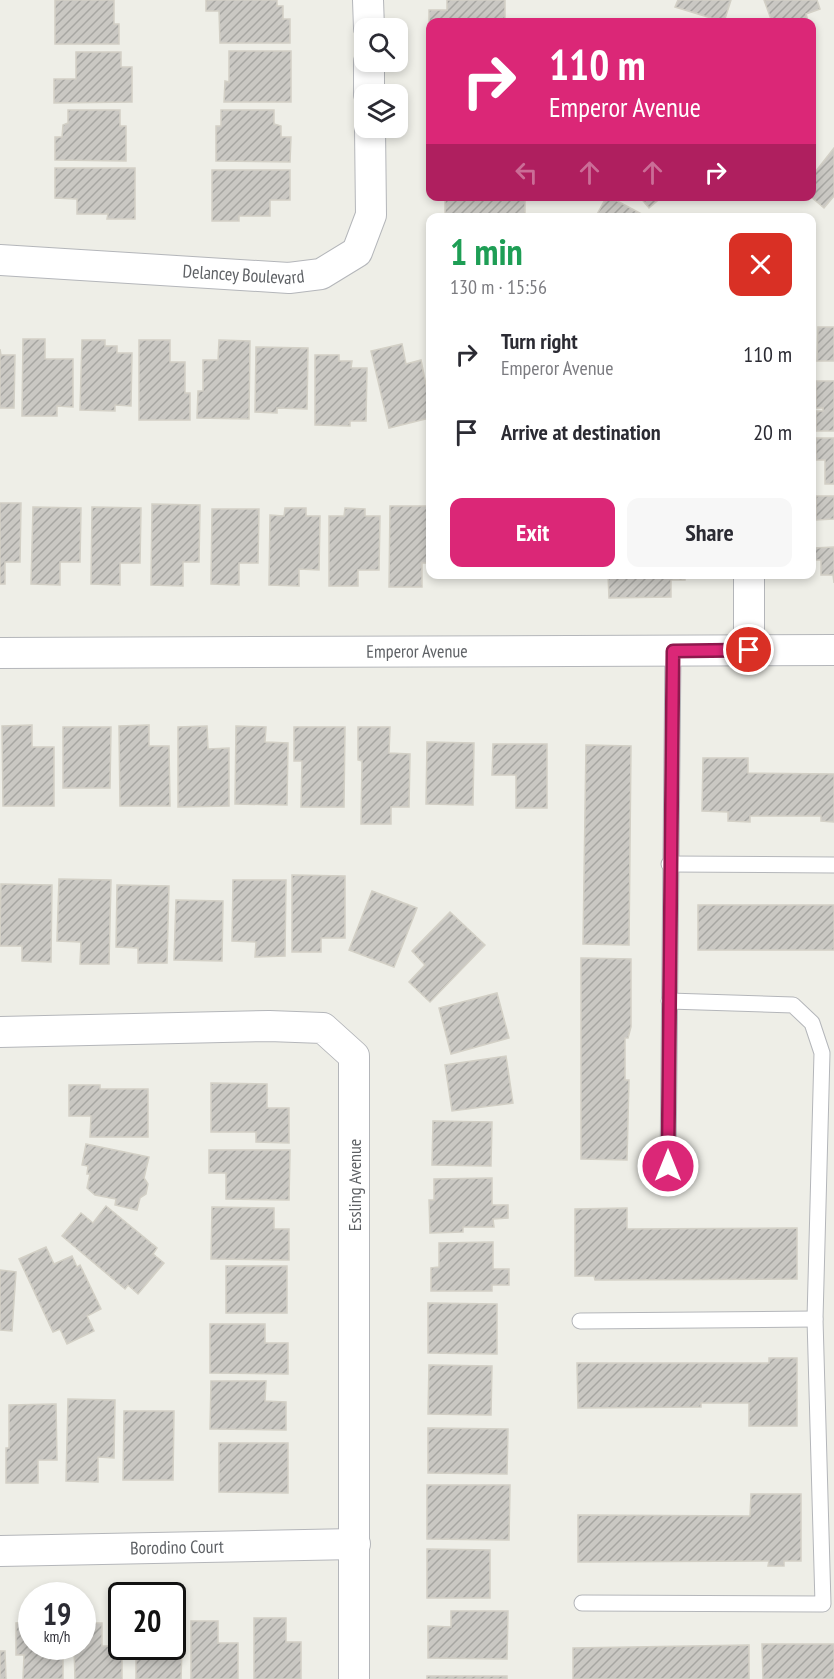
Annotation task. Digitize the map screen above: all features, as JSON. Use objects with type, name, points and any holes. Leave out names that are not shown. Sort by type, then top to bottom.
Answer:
[{"type":"street","points":[[368,0],[369,18]]},
{"type":"street","name":"Delancey Boulevard","points":[[0,260],[289,278],[321,274],[357,252],[371,215],[370,138]]},
{"type":"street","points":[[749,579],[749,650]]},
{"type":"street","name":"Emperor Avenue","points":[[0,653],[834,650]]},
{"type":"street","name":"Essling Avenue","points":[[0,1032],[269,1026],[322,1028],[354,1056],[354,1679]]},
{"type":"street","name":"Borodino Court","points":[[0,1551],[355,1544]]},
{"type":"lane","points":[[668,1166],[669,864],[673,651]]},
{"type":"lane","points":[[669,864],[834,865]]},
{"type":"lane","points":[[582,1603],[823,1604],[815,1319],[822,1053],[812,1023],[793,1005],[669,1001]]},
{"type":"lane","points":[[580,1321],[815,1319]]},
{"type":"building","points":[[55,0],[114,0],[114,24],[119,24],[119,44],[55,44]]},
{"type":"building","points":[[206,0],[277,0],[277,6],[283,6],[283,19],[290,19],[290,43],[220,43],[219,11],[206,11]]},
{"type":"building","points":[[447,0],[505,0],[505,18],[429,18],[429,10],[447,10]]},
{"type":"building","points":[[678,0],[731,0],[725,18],[711,18],[675,7]]},
{"type":"building","points":[[764,0],[817,0],[820,9],[806,14],[807,18],[771,18]]},
{"type":"building","points":[[229,51],[291,51],[291,102],[224,102],[225,81],[229,82]]},
{"type":"building","points":[[76,52],[121,52],[121,67],[132,67],[132,102],[54,103],[54,79],[76,79]]},
{"type":"building","points":[[68,110],[120,110],[120,126],[126,126],[126,161],[55,160],[55,137],[62,137],[63,125],[68,123]]},
{"type":"building","points":[[221,110],[274,110],[274,124],[281,126],[281,137],[291,137],[290,162],[216,161],[216,126],[221,126]]},
{"type":"building","points":[[834,148],[834,196],[824,208],[816,201],[816,171]]},
{"type":"building","points":[[55,168],[135,168],[135,219],[107,219],[108,214],[77,214],[77,199],[55,198]]},
{"type":"building","points":[[212,170],[290,170],[290,200],[270,200],[270,216],[239,216],[239,221],[212,221]]},
{"type":"building","points":[[445,201],[525,201],[525,213],[445,213]]},
{"type":"building","points":[[604,201],[617,201],[640,213],[598,213]]},
{"type":"building","points":[[643,201],[657,201],[649,208]]},
{"type":"building","points":[[818,327],[834,327],[834,361],[817,361]]},
{"type":"building","points":[[23,339],[45,339],[45,359],[73,359],[73,407],[57,406],[57,416],[22,416]]},
{"type":"building","points":[[82,340],[105,340],[105,346],[117,346],[117,353],[132,353],[131,406],[115,405],[115,411],[80,410]]},
{"type":"building","points":[[139,340],[170,340],[170,362],[185,362],[185,393],[190,393],[190,420],[139,420]]},
{"type":"building","points":[[219,340],[250,341],[249,419],[197,418],[198,391],[203,391],[203,360],[218,360]]},
{"type":"building","points":[[402,344],[406,364],[421,360],[426,385],[426,419],[389,428],[371,351]]},
{"type":"building","points":[[256,347],[308,348],[307,409],[277,408],[277,413],[255,412]]},
{"type":"building","points":[[0,349],[1,355],[15,355],[14,408],[0,408]]},
{"type":"building","points":[[315,355],[339,355],[339,361],[352,361],[351,368],[367,368],[366,421],[350,421],[350,426],[315,425]]},
{"type":"building","points":[[816,381],[834,381],[834,431],[816,431],[816,411],[823,411],[823,408],[816,408]]},
{"type":"building","points":[[816,438],[834,438],[834,484],[825,484],[825,460],[816,460]]},
{"type":"building","points":[[816,496],[834,496],[834,519],[816,520]]},
{"type":"building","points":[[0,503],[21,503],[20,562],[5,562],[5,584],[0,584]]},
{"type":"building","points":[[152,504],[200,505],[199,562],[183,562],[183,586],[151,585]]},
{"type":"building","points":[[390,506],[426,506],[426,563],[422,563],[422,587],[389,587]]},
{"type":"building","points":[[33,507],[81,508],[80,562],[60,562],[60,585],[31,584]]},
{"type":"building","points":[[92,507],[141,508],[140,563],[120,563],[120,585],[91,584]]},
{"type":"building","points":[[285,508],[306,508],[306,516],[320,516],[319,570],[299,569],[299,586],[269,585],[270,515],[284,516]]},
{"type":"building","points":[[345,508],[365,509],[365,516],[380,516],[379,570],[358,570],[358,586],[329,586],[329,516],[344,516]]},
{"type":"building","points":[[212,509],[259,509],[258,563],[239,563],[239,585],[211,584]]},
{"type":"building","points":[[834,547],[834,583],[833,575],[821,575],[821,560],[816,560],[816,548]]},
{"type":"building","points":[[608,579],[685,579],[671,580],[671,597],[609,598]]},
{"type":"building","points":[[32,725],[32,747],[54,747],[54,806],[3,806],[2,726]]},
{"type":"building","points":[[149,725],[149,746],[169,746],[170,806],[120,806],[119,726]]},
{"type":"building","points":[[207,726],[208,749],[229,748],[229,806],[178,807],[178,727]]},
{"type":"building","points":[[236,726],[266,727],[265,742],[288,743],[287,805],[235,804]]},
{"type":"building","points":[[63,727],[111,727],[110,788],[63,788]]},
{"type":"building","points":[[294,727],[345,727],[344,807],[301,807],[302,761],[294,761]]},
{"type":"building","points":[[358,727],[390,727],[389,753],[410,754],[409,807],[391,807],[391,824],[361,824],[362,761],[358,760]]},
{"type":"building","points":[[427,742],[474,743],[473,805],[426,804]]},
{"type":"building","points":[[493,744],[547,744],[547,808],[516,808],[516,775],[492,775]]},
{"type":"building","points":[[586,745],[631,746],[629,945],[583,944]]},
{"type":"building","points":[[703,758],[748,758],[748,773],[834,774],[834,822],[821,821],[821,816],[750,816],[750,822],[728,821],[728,812],[702,811]]},
{"type":"building","points":[[292,875],[345,876],[345,938],[321,938],[321,952],[292,952]]},
{"type":"building","points":[[59,879],[111,880],[109,964],[80,964],[81,942],[57,941]]},
{"type":"building","points":[[233,880],[286,880],[285,956],[255,957],[256,942],[232,941]]},
{"type":"building","points":[[1,884],[52,885],[51,962],[22,961],[22,946],[0,946]]},
{"type":"building","points":[[117,885],[169,886],[167,963],[138,963],[138,948],[116,947]]},
{"type":"building","points":[[372,891],[417,908],[394,967],[349,950]]},
{"type":"building","points":[[176,900],[223,901],[222,961],[174,960]]},
{"type":"building","points":[[698,905],[834,905],[834,950],[698,950]]},
{"type":"building","points":[[450,912],[485,945],[430,1002],[409,982],[425,965],[412,951]]},
{"type":"building","points":[[581,958],[631,959],[631,1027],[628,1038],[625,1038],[625,1080],[629,1080],[627,1160],[581,1159]]},
{"type":"building","points":[[497,993],[509,1038],[451,1054],[439,1008]]},
{"type":"building","points":[[506,1056],[513,1103],[452,1111],[445,1065]]},
{"type":"building","points":[[211,1083],[267,1084],[267,1108],[289,1108],[289,1143],[256,1142],[256,1132],[211,1132]]},
{"type":"building","points":[[69,1085],[100,1085],[100,1089],[148,1089],[148,1137],[90,1137],[91,1116],[69,1116]]},
{"type":"building","points":[[433,1121],[492,1122],[491,1166],[432,1165]]},
{"type":"building","points":[[86,1144],[149,1157],[144,1178],[148,1184],[146,1194],[140,1198],[137,1210],[115,1205],[116,1199],[95,1195],[87,1188],[90,1174],[87,1174],[88,1166],[82,1165]]},
{"type":"building","points":[[209,1150],[290,1150],[289,1200],[226,1199],[226,1173],[209,1173]]},
{"type":"building","points":[[492,1178],[492,1205],[508,1205],[508,1218],[493,1219],[494,1227],[463,1227],[463,1232],[430,1233],[429,1200],[434,1200],[434,1179]]},
{"type":"building","points":[[106,1206],[157,1248],[153,1254],[164,1263],[138,1294],[128,1285],[125,1289],[62,1236],[81,1213],[93,1223]]},
{"type":"building","points":[[212,1207],[274,1208],[274,1229],[289,1229],[289,1260],[211,1259]]},
{"type":"building","points":[[627,1208],[627,1229],[797,1228],[797,1279],[595,1280],[594,1276],[575,1276],[575,1209]]},
{"type":"building","points":[[493,1242],[493,1269],[509,1269],[509,1285],[492,1285],[492,1291],[431,1291],[431,1268],[439,1267],[439,1243]]},
{"type":"building","points":[[46,1247],[54,1264],[72,1256],[77,1267],[80,1265],[101,1309],[87,1316],[94,1331],[67,1344],[60,1329],[53,1332],[19,1259]]},
{"type":"building","points":[[226,1266],[287,1266],[287,1313],[226,1313]]},
{"type":"building","points":[[0,1270],[16,1272],[12,1331],[0,1330]]},
{"type":"building","points":[[428,1303],[497,1304],[497,1354],[428,1353]]},
{"type":"building","points":[[210,1324],[265,1324],[265,1343],[288,1343],[288,1374],[210,1373]]},
{"type":"building","points":[[769,1358],[797,1358],[797,1426],[749,1426],[749,1403],[701,1403],[701,1407],[578,1408],[577,1363],[769,1363]]},
{"type":"building","points":[[429,1365],[492,1366],[491,1415],[428,1414]]},
{"type":"building","points":[[211,1381],[266,1381],[265,1401],[286,1402],[286,1430],[210,1429]]},
{"type":"building","points":[[68,1399],[115,1400],[114,1458],[98,1457],[98,1482],[66,1481]]},
{"type":"building","points":[[56,1404],[57,1460],[38,1460],[38,1483],[6,1483],[9,1405]]},
{"type":"building","points":[[124,1411],[174,1411],[173,1480],[123,1480]]},
{"type":"building","points":[[428,1428],[508,1429],[507,1474],[428,1473]]},
{"type":"building","points":[[219,1443],[288,1443],[288,1493],[219,1492]]},
{"type":"building","points":[[427,1485],[510,1485],[509,1540],[427,1539]]},
{"type":"building","points":[[751,1494],[801,1494],[801,1561],[784,1561],[784,1566],[768,1566],[769,1561],[578,1562],[578,1515],[750,1516]]},
{"type":"building","points":[[427,1549],[490,1550],[490,1598],[427,1598]]},
{"type":"building","points":[[451,1611],[508,1611],[507,1659],[428,1658],[428,1626],[451,1627]]},
{"type":"building","points":[[254,1618],[286,1618],[286,1642],[301,1642],[301,1679],[254,1679]]},
{"type":"building","points":[[191,1621],[218,1621],[218,1643],[238,1643],[238,1679],[191,1679]]},
{"type":"building","points":[[16,1623],[18,1623],[18,1655],[16,1655]]},
{"type":"building","points":[[96,1623],[102,1623],[102,1646],[108,1646],[108,1660],[122,1660],[122,1679],[75,1679],[74,1660],[96,1660]]},
{"type":"building","points":[[762,1644],[834,1644],[834,1679],[763,1679]]},
{"type":"building","points":[[749,1645],[749,1679],[573,1679],[573,1648]]},
{"type":"building","points":[[0,1651],[5,1651],[6,1679],[0,1679]]},
{"type":"building","points":[[24,1660],[63,1660],[63,1679],[23,1679]]},
{"type":"building","points":[[136,1660],[182,1660],[181,1679],[136,1679]]},
{"type":"building","points":[[427,1676],[507,1676],[507,1679],[427,1679]]},
{"type":"route","points":[[668,1166],[669,864],[673,651],[749,650]]}]
